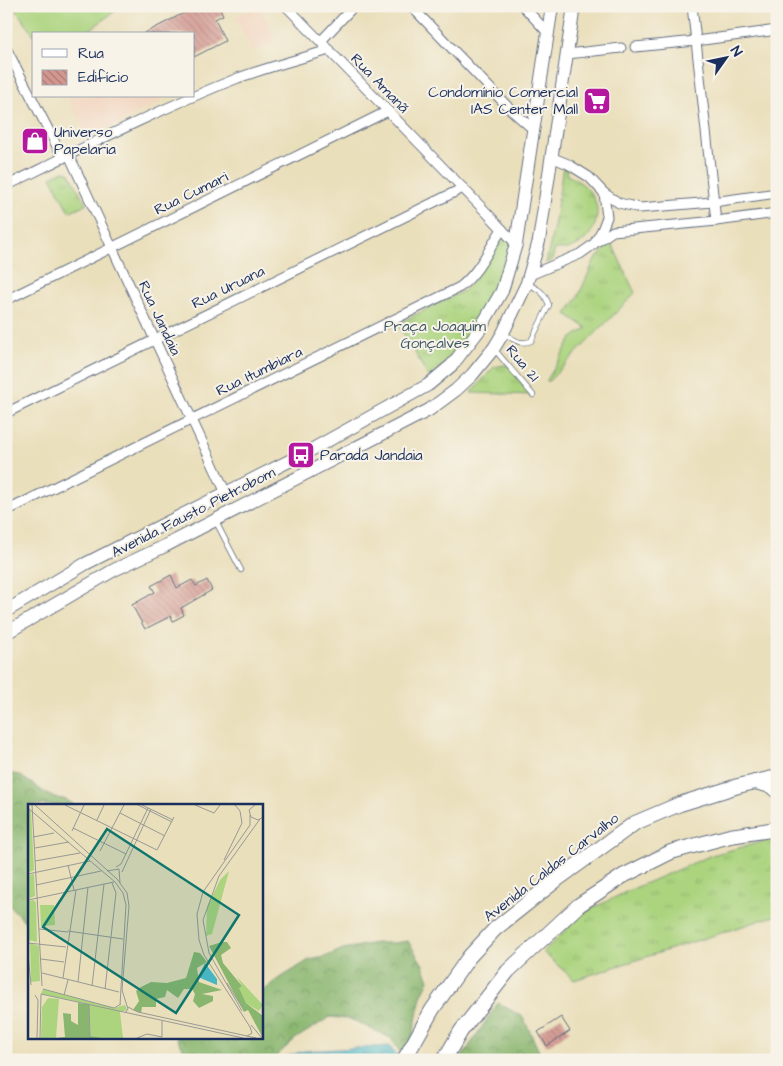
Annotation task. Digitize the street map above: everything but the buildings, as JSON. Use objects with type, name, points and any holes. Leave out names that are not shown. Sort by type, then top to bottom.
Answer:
[{"type":"main road","name":"Avenida Fausto Pietrobom","points":[[6,611],[85,564],[306,453],[428,385],[452,365],[480,328],[502,291],[516,244],[552,6]]},
{"type":"main road","name":"Avenida Fausto Pietrobom","points":[[6,633],[114,570],[429,410],[456,390],[472,375],[494,348],[503,333],[528,279],[539,241],[574,6]]},
{"type":"main road","name":"Avenida Caldas Carvalho","points":[[404,1060],[432,1010],[469,957],[495,929],[540,892],[635,824],[680,804],[777,777]]},
{"type":"main road","points":[[754,782],[771,786],[777,791]]},
{"type":"main road","points":[[444,1060],[461,1031],[508,970],[580,905],[623,876],[671,852],[730,836],[774,828]]},
{"type":"street","name":"Rua Amanã","points":[[286,6],[516,244]]},
{"type":"street","points":[[321,41],[354,6]]},
{"type":"street","points":[[411,6],[509,108],[534,130]]},
{"type":"street","points":[[522,6],[548,34]]},
{"type":"street","points":[[692,6],[716,221]]},
{"type":"street","points":[[635,47],[777,30]]},
{"type":"street","name":"Rua Jandaia","points":[[6,48],[32,95]]},
{"type":"street","points":[[567,54],[621,48]]},
{"type":"street","points":[[195,96],[289,61],[329,50]]},
{"type":"street","name":"Rua Jandaia","points":[[34,98],[66,156],[112,247],[226,493]]},
{"type":"street","points":[[6,186],[190,98]]},
{"type":"street","name":"Rua Cumari","points":[[6,300],[388,111]]},
{"type":"street","points":[[551,158],[568,164],[588,177],[604,193],[619,203],[640,208],[714,202],[777,194]]},
{"type":"street","name":"Rua Uruana","points":[[6,413],[463,188]]},
{"type":"street","points":[[594,244],[607,217],[604,193]]},
{"type":"street","points":[[528,279],[580,254],[613,231],[777,213]]},
{"type":"street","name":"Rua Itumbiara","points":[[6,511],[460,287],[475,272],[502,229]]},
{"type":"lane","points":[[503,333],[518,342],[531,341],[549,305],[542,291],[528,279]]},
{"type":"lane","name":"Rua 21","points":[[494,348],[533,395]]},
{"type":"lane","points":[[215,520],[241,570]]},
{"type":"shaded area","points":[[259,6],[276,40],[252,52],[235,17]]},
{"type":"shaded area","points":[[68,98],[160,98],[162,101],[88,138]]},
{"type":"green space","points":[[13,6],[122,6],[87,32],[32,32]]},
{"type":"green space","points":[[563,166],[568,169],[567,175],[582,183],[589,191],[597,208],[597,217],[590,234],[584,240],[576,246],[567,249],[555,249],[552,260],[546,263],[555,221]]},
{"type":"green space","points":[[64,171],[69,172],[86,204],[69,212],[51,177]]},
{"type":"green space","name":"Praça Joaquim Gonçalves","points":[[502,234],[512,245],[496,290],[458,349],[428,377],[397,324],[463,291],[480,272]]},
{"type":"green space","points":[[610,244],[613,246],[635,293],[548,382],[547,380],[572,338],[587,328],[566,314],[578,297],[594,261]]},
{"type":"green space","points":[[508,365],[533,395],[471,393],[494,367]]},
{"type":"green space","points":[[6,773],[19,775],[50,796],[67,800],[73,804],[28,804],[28,925],[6,902]]},
{"type":"green space","points":[[777,838],[777,915],[574,980],[543,952],[585,912],[630,890],[712,855]]},
{"type":"green space","points":[[408,941],[423,965],[429,980],[421,997],[412,1039],[401,1054],[391,1038],[350,1019],[330,1017],[295,1039],[272,1060],[188,1060],[177,1038],[262,1038],[262,992],[277,980],[309,960],[325,957],[343,949],[376,943]]},
{"type":"green space","points":[[498,1003],[523,1017],[543,1060],[460,1060]]},
{"type":"water","points":[[390,1046],[399,1060],[283,1060],[282,1058],[304,1051]]},
{"type":"place","name":"Condomínio Comercial IAS Center Mall","points":[[597,101]]},
{"type":"place","name":"Universo Papelaria","points":[[35,141]]},
{"type":"place","name":"Parada Jandaia","points":[[301,455]]}]
